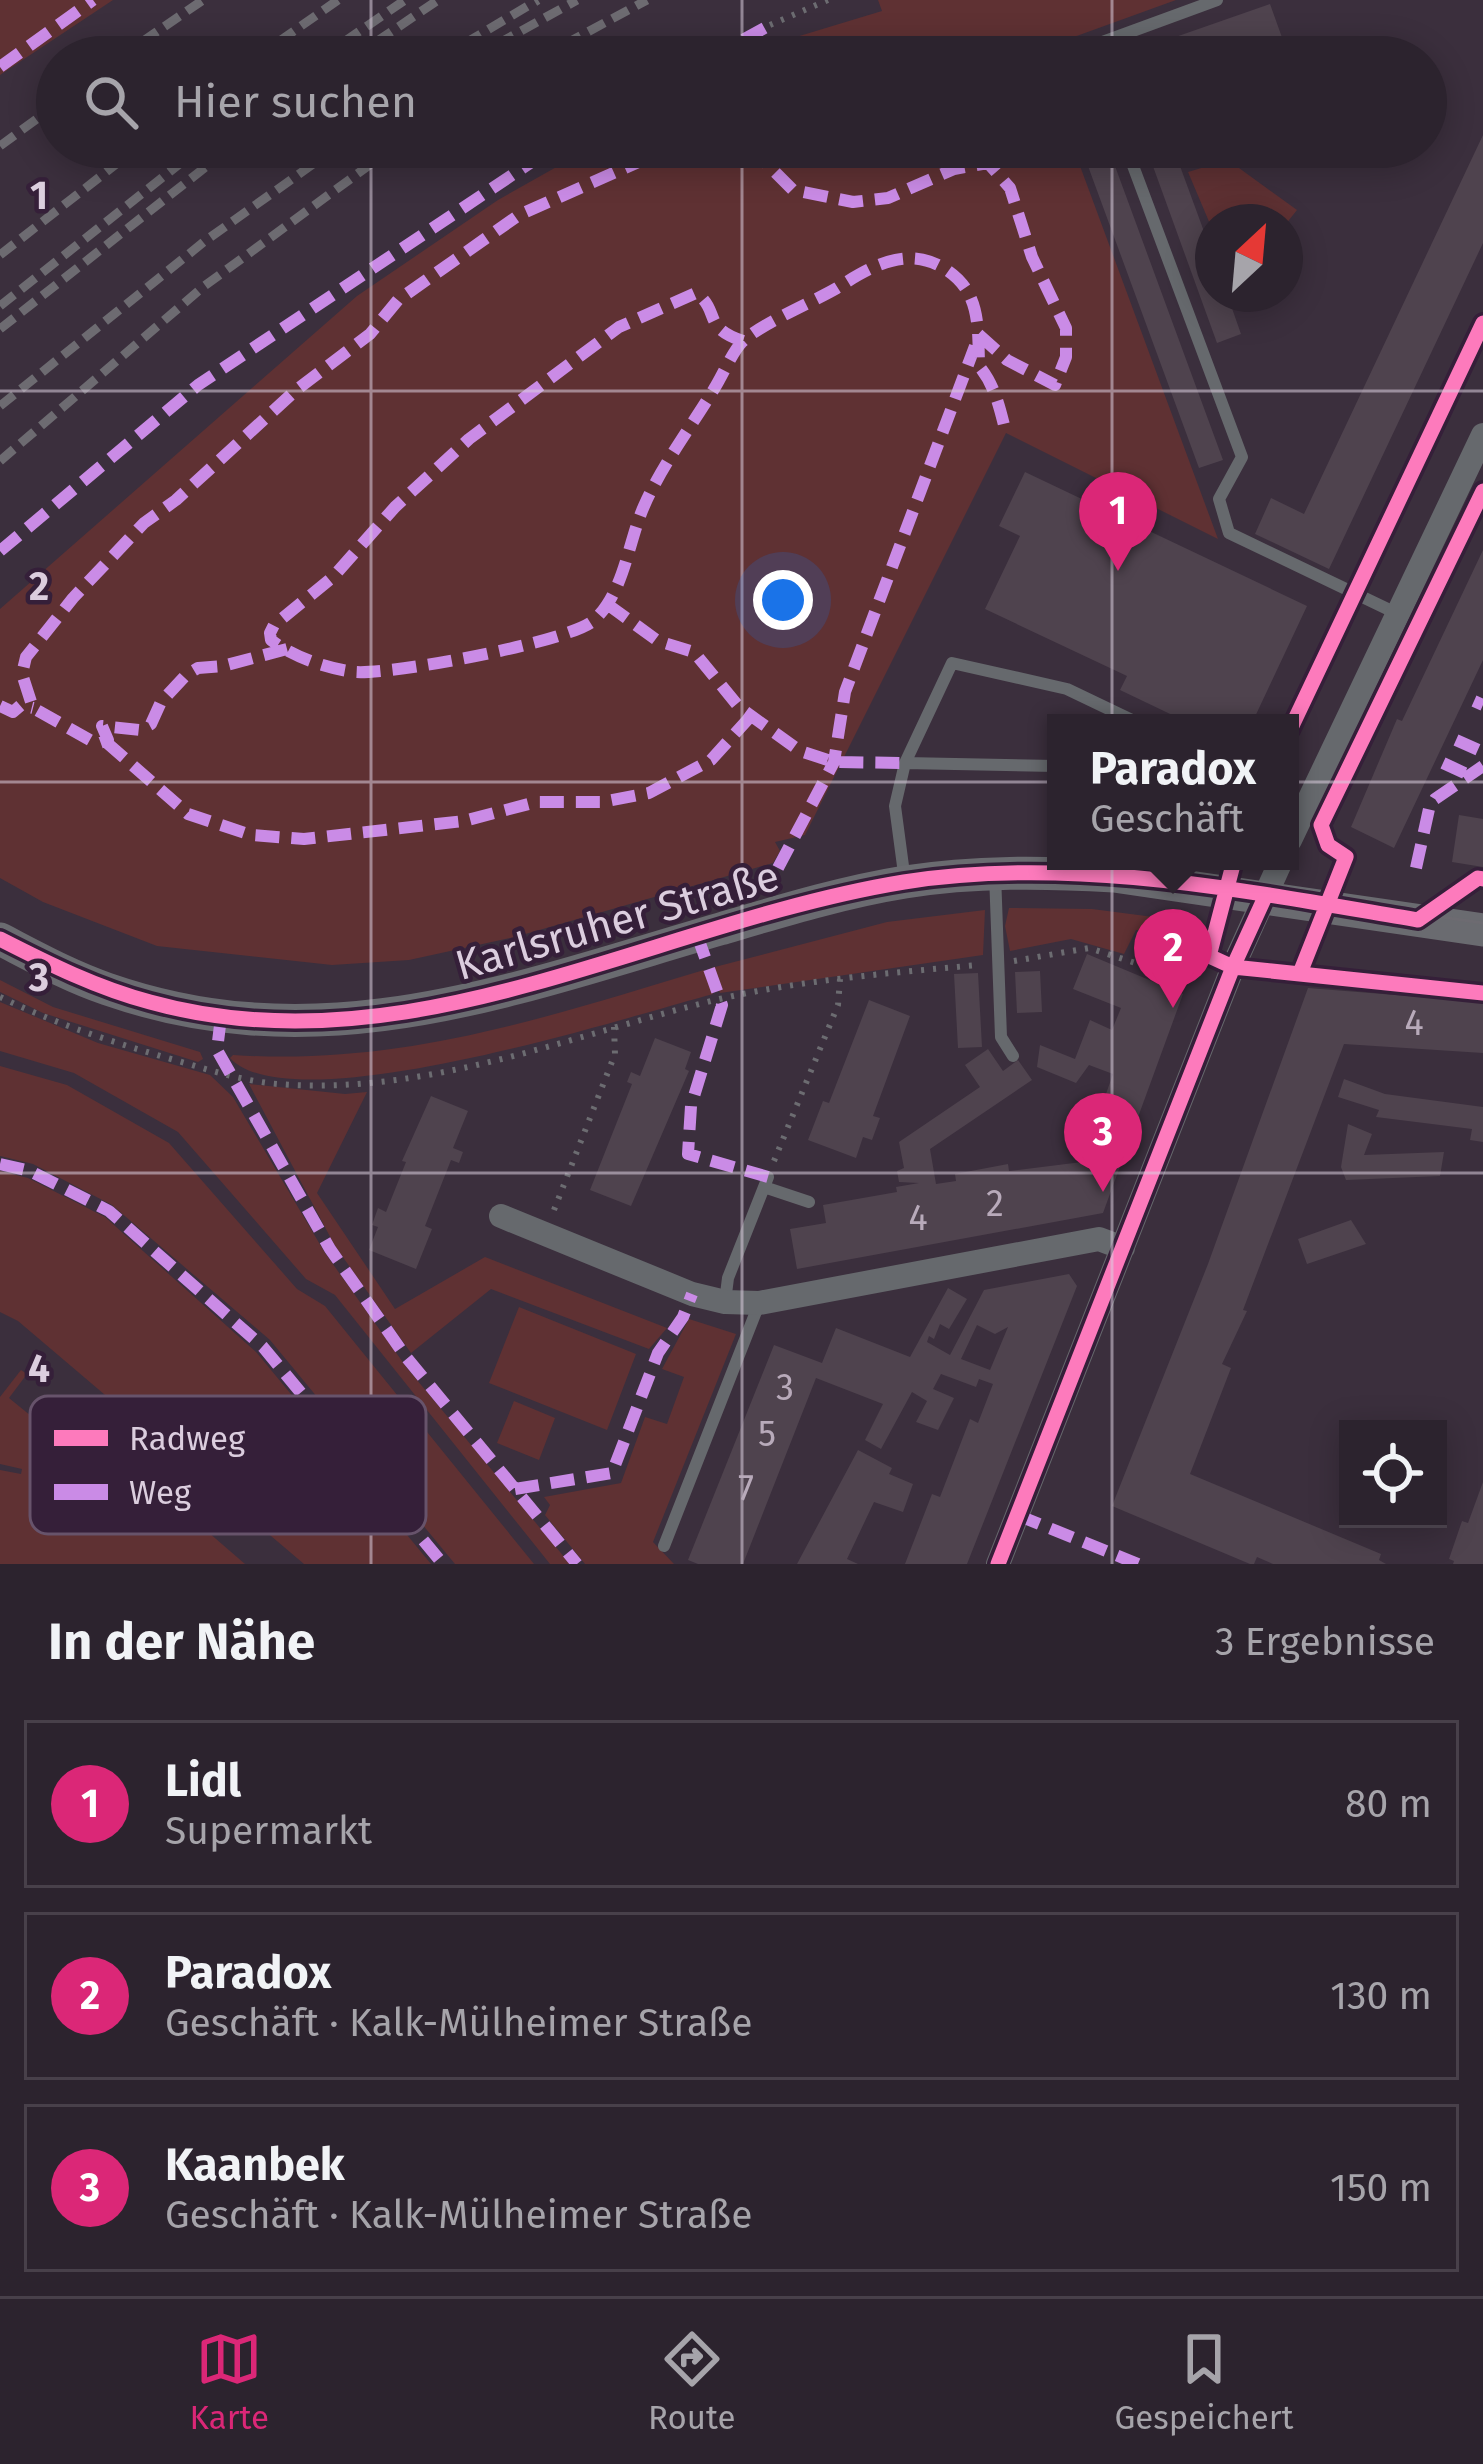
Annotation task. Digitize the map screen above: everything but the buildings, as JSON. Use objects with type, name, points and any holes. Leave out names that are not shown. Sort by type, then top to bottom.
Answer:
[{"type":"street","points":[[1299,822],[1483,435]]},
{"type":"street","points":[[998,1564],[1277,870]]},
{"type":"street","name":"Karlsruher Straße","points":[[0,939],[62,971],[152,1003],[236,1018],[339,1022],[416,1012],[504,991],[780,911],[905,882],[995,873],[1114,876],[1483,930]]},
{"type":"street","points":[[501,1216],[692,1294],[725,1302],[759,1303],[1099,1239],[1123,1248]]},
{"type":"lane","points":[[1119,36],[1217,0]]},
{"type":"lane","points":[[1134,168],[1241,457],[1219,499],[1229,533],[1398,614]]},
{"type":"lane","points":[[905,882],[895,806],[904,763],[952,663],[1067,689],[1119,714]]},
{"type":"lane","points":[[904,763],[1047,766]]},
{"type":"lane","points":[[995,873],[1000,1036],[1013,1056]]},
{"type":"lane","points":[[725,1302],[728,1278],[765,1182],[809,1202]]},
{"type":"lane","points":[[664,1546],[759,1303]]},
{"type":"path","points":[[770,25],[828,0]]},
{"type":"path","points":[[0,998],[99,1038],[232,1077],[278,1084],[350,1085],[419,1076],[721,999],[840,979],[997,963],[1089,947],[1187,980],[1209,956]]},
{"type":"path","points":[[765,1182],[838,1005],[840,979]]},
{"type":"path","points":[[544,1236],[615,1054],[614,1027]]},
{"type":"shaded area","points":[[0,0],[113,0],[59,36],[36,36],[36,51],[0,75]]},
{"type":"shaded area","points":[[878,0],[1176,0],[1077,36],[799,36],[882,11]]},
{"type":"shaded area","points":[[555,168],[1081,168],[1218,539],[1006,433],[805,835],[775,842],[780,851],[773,863],[515,937],[409,960],[332,965],[157,946],[43,902],[0,878],[0,609],[357,296],[498,200]]},
{"type":"shaded area","points":[[1201,168],[1239,168],[1289,204],[1202,204],[1188,172]]},
{"type":"shaded area","points":[[1009,908],[1092,909],[1169,919],[1165,933],[1136,930],[1124,954],[1071,939],[1010,951],[1005,926]]},
{"type":"shaded area","points":[[985,910],[983,955],[720,993],[711,968],[887,922]]},
{"type":"shaded area","points":[[704,970],[713,994],[462,1060],[320,1080],[265,1075],[230,1058],[414,1046],[529,1021]]},
{"type":"shaded area","points":[[0,980],[53,1007],[200,1052],[203,1059],[198,1062],[43,1013],[0,992]]},
{"type":"shaded area","points":[[0,1002],[98,1043],[210,1075],[233,1097],[325,1253],[407,1368],[570,1564],[550,1564],[426,1409],[426,1396],[416,1396],[335,1295],[306,1279],[178,1132],[74,1073],[0,1051]]},
{"type":"shaded area","points":[[0,1066],[67,1085],[169,1143],[297,1289],[325,1306],[398,1396],[316,1396],[270,1340],[112,1205],[33,1164],[0,1156]]},
{"type":"shaded area","points":[[249,1084],[367,1092],[317,1193],[395,1309],[485,1257],[667,1328],[649,1349],[491,1289],[411,1353],[335,1246]]},
{"type":"shaded area","points":[[0,1171],[28,1178],[105,1217],[257,1353],[292,1396],[106,1396],[18,1321],[0,1312]]},
{"type":"shaded area","points":[[519,1307],[636,1354],[607,1430],[489,1383]]},
{"type":"shaded area","points":[[689,1319],[736,1334],[653,1542],[674,1564],[585,1564],[545,1515],[550,1505],[544,1497],[621,1483],[645,1417],[667,1424],[684,1377],[662,1369]]},
{"type":"shaded area","points":[[21,1370],[27,1374],[9,1398],[30,1415],[30,1534],[210,1534],[245,1564],[0,1564],[0,1470],[21,1474],[22,1469],[0,1464],[0,1397]]},
{"type":"shaded area","points":[[514,1401],[555,1418],[539,1460],[497,1443]]},
{"type":"shaded area","points":[[426,1431],[534,1564],[455,1564],[426,1529]]},
{"type":"shaded area","points":[[269,1534],[406,1534],[431,1564],[304,1564]]},
{"type":"tram line","points":[[0,931],[64,965],[146,995],[226,1010],[306,1013],[385,1007],[464,993],[880,879],[958,869],[1047,866]]},
{"type":"tram line","points":[[1122,870],[1483,923]]},
{"type":"railway","points":[[151,36],[203,0]]},
{"type":"railway","points":[[287,36],[338,0]]},
{"type":"railway","points":[[353,36],[405,0]]},
{"type":"railway","points":[[385,36],[438,0]]},
{"type":"railway","points":[[477,36],[538,0]]},
{"type":"railway","points":[[512,36],[577,0]]},
{"type":"railway","points":[[580,36],[647,0]]},
{"type":"railway","points":[[0,146],[36,119]]},
{"type":"railway","points":[[0,255],[111,168]]},
{"type":"railway","points":[[0,306],[174,168]]},
{"type":"railway","points":[[0,329],[204,168]]},
{"type":"railway","points":[[0,406],[205,241],[308,168]]},
{"type":"railway","points":[[0,461],[203,287],[365,168]]},
{"type":"marked path","points":[[43,36],[93,0]]},
{"type":"marked path","points":[[750,36],[770,25]]},
{"type":"marked path","points":[[0,67],[36,41]]},
{"type":"marked path","points":[[0,551],[198,385],[523,168]]},
{"type":"marked path","points":[[287,649],[198,668],[161,702],[151,724],[140,730],[102,726],[108,740],[97,744],[33,708],[22,674],[26,657],[73,598],[144,523],[176,500],[295,391],[370,334],[398,300],[519,215],[625,168]]},
{"type":"marked path","points":[[771,168],[793,190],[853,202],[888,198],[960,168]]},
{"type":"marked path","points":[[978,334],[1007,360],[1055,385],[1066,357],[1066,328],[1032,257],[1010,188],[992,168]]},
{"type":"marked path","points":[[743,341],[721,330],[696,293],[619,327],[469,439],[395,507],[333,577],[274,625],[271,640],[322,665],[375,672],[516,647],[593,621],[619,582],[651,491],[738,347],[774,321],[898,259],[938,265],[970,296],[979,366],[993,389],[1006,433]]},
{"type":"marked path","points":[[778,868],[834,762],[845,692],[975,346]]},
{"type":"marked path","points":[[607,604],[658,641],[694,652],[739,707],[800,751],[834,762],[905,763]]},
{"type":"marked path","points":[[1474,701],[1483,705]]},
{"type":"marked path","points":[[0,706],[13,712],[21,705],[33,708]]},
{"type":"marked path","points":[[106,742],[188,814],[251,835],[304,839],[464,821],[536,802],[602,802],[649,793],[711,760],[750,717]]},
{"type":"marked path","points":[[1456,740],[1483,752]]},
{"type":"marked path","points":[[1443,763],[1471,776]]},
{"type":"marked path","points":[[1416,868],[1435,799],[1483,766]]},
{"type":"marked path","points":[[697,935],[722,1005],[691,1106],[688,1154],[768,1177]]},
{"type":"marked path","points":[[221,1017],[217,1050],[330,1249],[406,1357],[577,1564]]},
{"type":"marked path","points":[[0,1164],[30,1171],[109,1211],[263,1347],[304,1396]]},
{"type":"marked path","points":[[515,1489],[612,1473],[658,1353],[683,1317],[692,1294]]},
{"type":"marked path","points":[[1017,1515],[1138,1564]]},
{"type":"marked path","points":[[418,1534],[443,1564]]},
{"type":"cycle path","points":[[1298,714],[1483,323]]},
{"type":"cycle path","points":[[1300,973],[1346,857],[1328,845],[1321,825],[1483,491]]},
{"type":"cycle path","points":[[1232,870],[1209,956],[1233,967],[1483,993]]},
{"type":"cycle path","points":[[0,939],[92,983],[150,1002],[246,1019],[342,1019],[436,1006],[530,984],[810,902],[904,882],[968,875],[1097,875],[1162,880],[1418,920],[1483,879]]},
{"type":"cycle path","points":[[998,1564],[1233,967],[1265,897]]},
{"type":"place","name":"Lidl","points":[[1118,571]]},
{"type":"place","name":"Paradox","points":[[1173,1008]]},
{"type":"place","name":"Kaanbek","points":[[1103,1192]]}]
